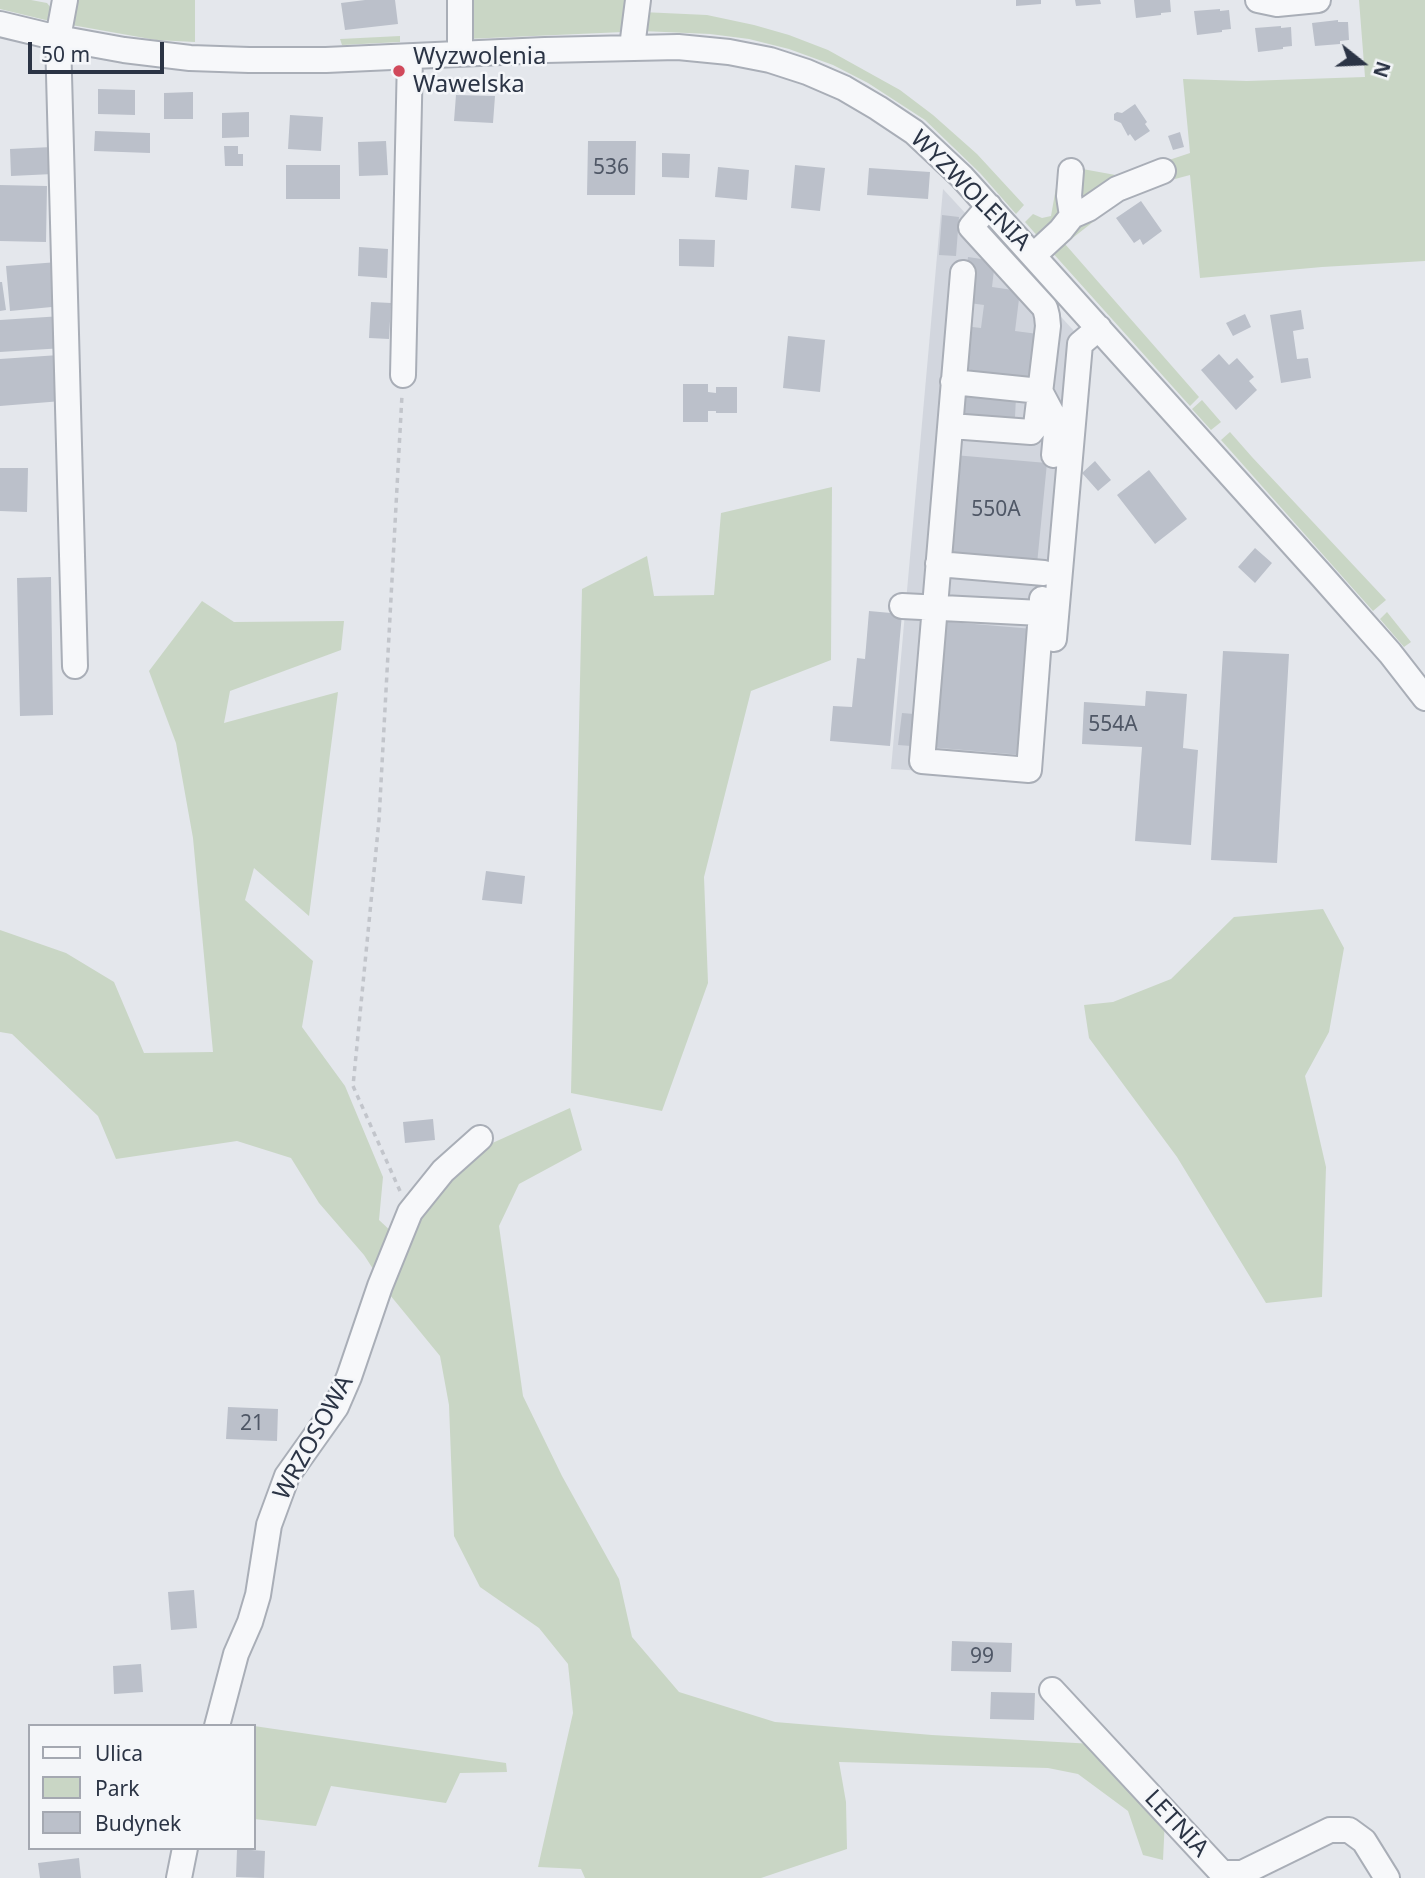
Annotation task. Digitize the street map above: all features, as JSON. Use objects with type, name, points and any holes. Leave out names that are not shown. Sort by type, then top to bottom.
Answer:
[{"type":"street","points":[[65,0],[58,38],[75,666]]},
{"type":"street","points":[[460,0],[460,54]]},
{"type":"street","points":[[632,47],[638,0]]},
{"type":"street","points":[[1258,0],[1277,4],[1318,0]]},
{"type":"street","name":"WYZWOLENIA","points":[[0,24],[58,38],[145,53],[216,59],[293,61],[678,47],[729,52],[789,66],[826,80],[863,98],[914,132],[946,161],[1034,255],[1090,336],[1357,615],[1425,698]]},
{"type":"street","points":[[403,375],[410,57]]},
{"type":"street","points":[[1071,171],[1069,196],[1072,216]]},
{"type":"street","points":[[1034,255],[1072,216],[1088,209],[1117,189],[1163,171]]},
{"type":"street","points":[[951,426],[1031,432],[1036,426],[1048,326],[1045,308],[971,227],[989,206]]},
{"type":"street","points":[[963,273],[922,761],[1029,770],[1057,423],[1040,391]]},
{"type":"street","points":[[1042,775],[1090,336],[1066,346],[1045,343]]},
{"type":"street","points":[[954,382],[1040,391]]},
{"type":"street","points":[[938,564],[1045,573]]},
{"type":"street","points":[[902,606],[1041,613]]},
{"type":"street","name":"WRZOSOWA","points":[[218,1724],[236,1654],[258,1595],[269,1525],[287,1476],[336,1407],[410,1212],[443,1171],[480,1138]]},
{"type":"street","name":"LETNIA","points":[[1052,1690],[1222,1873],[1242,1873],[1330,1830],[1349,1830],[1364,1841],[1387,1878]]},
{"type":"street","points":[[179,1878],[185,1850]]},
{"type":"path","points":[[403,375],[379,820],[353,1086],[410,1212]]},
{"type":"shaded area","points":[[943,189],[1075,332],[1035,778],[891,769]]},
{"type":"green space","points":[[0,0],[47,3],[55,13],[54,22],[0,9]]},
{"type":"green space","points":[[69,0],[195,0],[195,42],[156,40],[66,24]]},
{"type":"green space","points":[[465,0],[631,0],[623,32],[466,39]]},
{"type":"green space","points":[[1359,0],[1425,0],[1425,261],[1200,278],[1190,175],[1175,179],[1170,162],[1088,201],[1078,199],[1077,168],[1121,176],[1190,153],[1183,79],[1247,81],[1365,77]]},
{"type":"green space","points":[[642,12],[707,15],[789,35],[828,50],[900,90],[933,115],[977,154],[1024,205],[1016,214],[980,173],[925,120],[868,83],[833,65],[789,49],[749,39],[642,31]]},
{"type":"green space","points":[[400,36],[400,42],[342,45],[340,39]]},
{"type":"green space","points":[[1060,165],[1068,167],[1059,218],[1041,240],[1025,222],[1033,214],[1042,218],[1051,216]]},
{"type":"green space","points":[[1131,192],[1065,244],[1199,397],[1190,406],[1051,251],[1054,243]]},
{"type":"green space","points":[[1202,400],[1221,422],[1211,430],[1192,409]]},
{"type":"green space","points":[[1230,432],[1386,600],[1373,611],[1221,440]]},
{"type":"green space","points":[[832,487],[831,660],[751,691],[704,877],[708,983],[662,1111],[571,1093],[582,589],[647,556],[654,596],[714,595],[721,513]]},
{"type":"green space","points":[[202,601],[234,622],[344,621],[341,650],[230,691],[224,723],[338,692],[309,916],[254,868],[245,900],[313,961],[302,1027],[345,1086],[383,1177],[379,1220],[409,1248],[421,1211],[488,1145],[570,1108],[582,1150],[519,1184],[499,1226],[523,1396],[562,1476],[619,1579],[632,1637],[679,1692],[775,1722],[932,1735],[1094,1744],[1165,1818],[1163,1860],[1143,1855],[1128,1811],[1078,1774],[1048,1768],[839,1762],[846,1802],[847,1849],[761,1878],[585,1878],[581,1869],[538,1867],[573,1713],[568,1664],[539,1628],[480,1587],[454,1536],[449,1405],[440,1356],[390,1295],[364,1255],[319,1203],[291,1158],[237,1141],[116,1159],[98,1116],[12,1034],[0,1032],[0,930],[66,953],[114,982],[144,1053],[213,1052],[193,838],[176,743],[149,671]]},
{"type":"green space","points":[[1387,612],[1411,642],[1404,647],[1380,619]]},
{"type":"green space","points":[[1323,909],[1344,948],[1329,1032],[1305,1076],[1326,1167],[1322,1297],[1266,1303],[1177,1157],[1089,1038],[1084,1005],[1113,1002],[1171,979],[1234,917]]},
{"type":"green space","points":[[256,1726],[506,1763],[507,1772],[460,1773],[446,1803],[331,1786],[316,1826],[256,1819]]},
{"type":"building","points":[[395,0],[398,24],[345,30],[341,3]]},
{"type":"building","points":[[1016,0],[1041,0],[1041,4],[1016,6]]},
{"type":"building","points":[[1075,0],[1100,0],[1101,4],[1076,6]]},
{"type":"building","points":[[1134,0],[1170,0],[1171,12],[1136,18]]},
{"type":"building","points":[[1229,10],[1231,29],[1197,35],[1194,11]]},
{"type":"building","points":[[1338,20],[1348,22],[1349,40],[1340,41],[1340,44],[1315,46],[1312,23]]},
{"type":"building","points":[[1291,27],[1292,46],[1258,52],[1255,28]]},
{"type":"building","points":[[98,89],[135,90],[135,115],[98,114]]},
{"type":"building","points":[[193,92],[193,119],[164,119],[164,93]]},
{"type":"building","points":[[456,95],[495,96],[493,123],[454,121]]},
{"type":"building","points":[[1135,104],[1150,131],[1135,141],[1130,134],[1128,136],[1121,123],[1114,120],[1114,114],[1122,113]]},
{"type":"building","points":[[249,112],[249,137],[222,138],[222,113]]},
{"type":"building","points":[[290,115],[323,117],[321,151],[288,149]]},
{"type":"building","points":[[95,131],[150,133],[150,153],[94,151]]},
{"type":"building","points":[[1180,132],[1184,147],[1173,150],[1168,136]]},
{"type":"building","points":[[386,141],[388,175],[359,176],[358,142]]},
{"type":"building","points":[[588,141],[636,141],[635,195],[587,195]]},
{"type":"building","points":[[224,146],[238,146],[238,154],[243,154],[243,166],[225,166]]},
{"type":"building","points":[[52,147],[53,174],[11,176],[10,149]]},
{"type":"building","points":[[662,153],[690,154],[689,178],[662,177]]},
{"type":"building","points":[[286,165],[340,165],[340,199],[286,199]]},
{"type":"building","points":[[795,165],[825,168],[820,211],[791,208]]},
{"type":"building","points":[[718,167],[749,170],[747,200],[715,197]]},
{"type":"building","points":[[869,168],[930,172],[928,199],[867,195]]},
{"type":"building","points":[[0,185],[47,186],[46,242],[0,241]]},
{"type":"building","points":[[1141,201],[1162,231],[1143,245],[1140,239],[1134,243],[1116,218]]},
{"type":"building","points":[[942,215],[959,217],[956,256],[939,255]]},
{"type":"building","points":[[679,239],[715,240],[714,267],[679,266]]},
{"type":"building","points":[[359,247],[388,249],[387,278],[358,276]]},
{"type":"building","points":[[968,257],[995,261],[992,287],[1020,291],[1015,331],[1038,334],[1032,378],[959,369],[964,326],[981,328],[984,305],[962,302]]},
{"type":"building","points":[[58,262],[62,306],[10,311],[6,266]]},
{"type":"building","points":[[0,282],[6,310],[0,311]]},
{"type":"building","points":[[371,302],[391,303],[389,339],[369,338]]},
{"type":"building","points":[[1301,310],[1304,329],[1293,331],[1297,359],[1308,358],[1311,378],[1281,383],[1270,315]]},
{"type":"building","points":[[1245,314],[1251,327],[1233,336],[1226,323]]},
{"type":"building","points":[[62,316],[64,348],[0,352],[0,320]]},
{"type":"building","points":[[788,336],[825,340],[820,392],[783,388]]},
{"type":"building","points":[[1219,354],[1229,365],[1237,358],[1254,377],[1249,381],[1257,390],[1236,410],[1201,370]]},
{"type":"building","points":[[59,355],[62,401],[0,406],[0,359]]},
{"type":"building","points":[[683,384],[708,384],[708,392],[716,393],[716,387],[737,387],[737,413],[708,411],[708,422],[683,422]]},
{"type":"building","points":[[961,396],[1016,397],[1015,417],[960,415]]},
{"type":"building","points":[[954,455],[1047,463],[1037,564],[945,556]]},
{"type":"building","points":[[1095,461],[1111,480],[1098,491],[1082,473]]},
{"type":"building","points":[[0,468],[28,468],[27,512],[0,511]]},
{"type":"building","points":[[1149,470],[1187,519],[1155,544],[1117,495]]},
{"type":"building","points":[[1255,548],[1272,563],[1255,583],[1238,567]]},
{"type":"building","points":[[51,577],[53,715],[20,716],[17,578]]},
{"type":"building","points":[[869,611],[902,614],[890,746],[830,741],[833,706],[852,707],[857,658],[865,659]]},
{"type":"building","points":[[939,621],[1033,629],[1022,755],[929,747]]},
{"type":"building","points":[[1223,651],[1289,654],[1277,863],[1211,860]]},
{"type":"building","points":[[1146,691],[1187,694],[1183,748],[1198,750],[1191,845],[1135,841],[1142,747],[1082,744],[1084,702],[1145,706]]},
{"type":"building","points":[[902,713],[914,714],[911,746],[898,745]]},
{"type":"building","points":[[486,871],[525,876],[522,904],[482,900]]},
{"type":"building","points":[[433,1119],[435,1140],[405,1143],[403,1122]]},
{"type":"building","points":[[228,1407],[278,1409],[277,1441],[226,1439]]},
{"type":"building","points":[[194,1590],[197,1628],[171,1630],[168,1592]]},
{"type":"building","points":[[952,1641],[1012,1643],[1011,1672],[951,1671]]},
{"type":"building","points":[[141,1664],[143,1692],[114,1694],[113,1666]]},
{"type":"building","points":[[991,1692],[1035,1693],[1034,1720],[990,1719]]},
{"type":"building","points":[[237,1850],[265,1851],[264,1878],[236,1877]]},
{"type":"building","points":[[79,1858],[81,1878],[40,1878],[38,1863]]},
{"type":"place","name":"Wyzwolenia Wawelska","points":[[399,71]]}]
